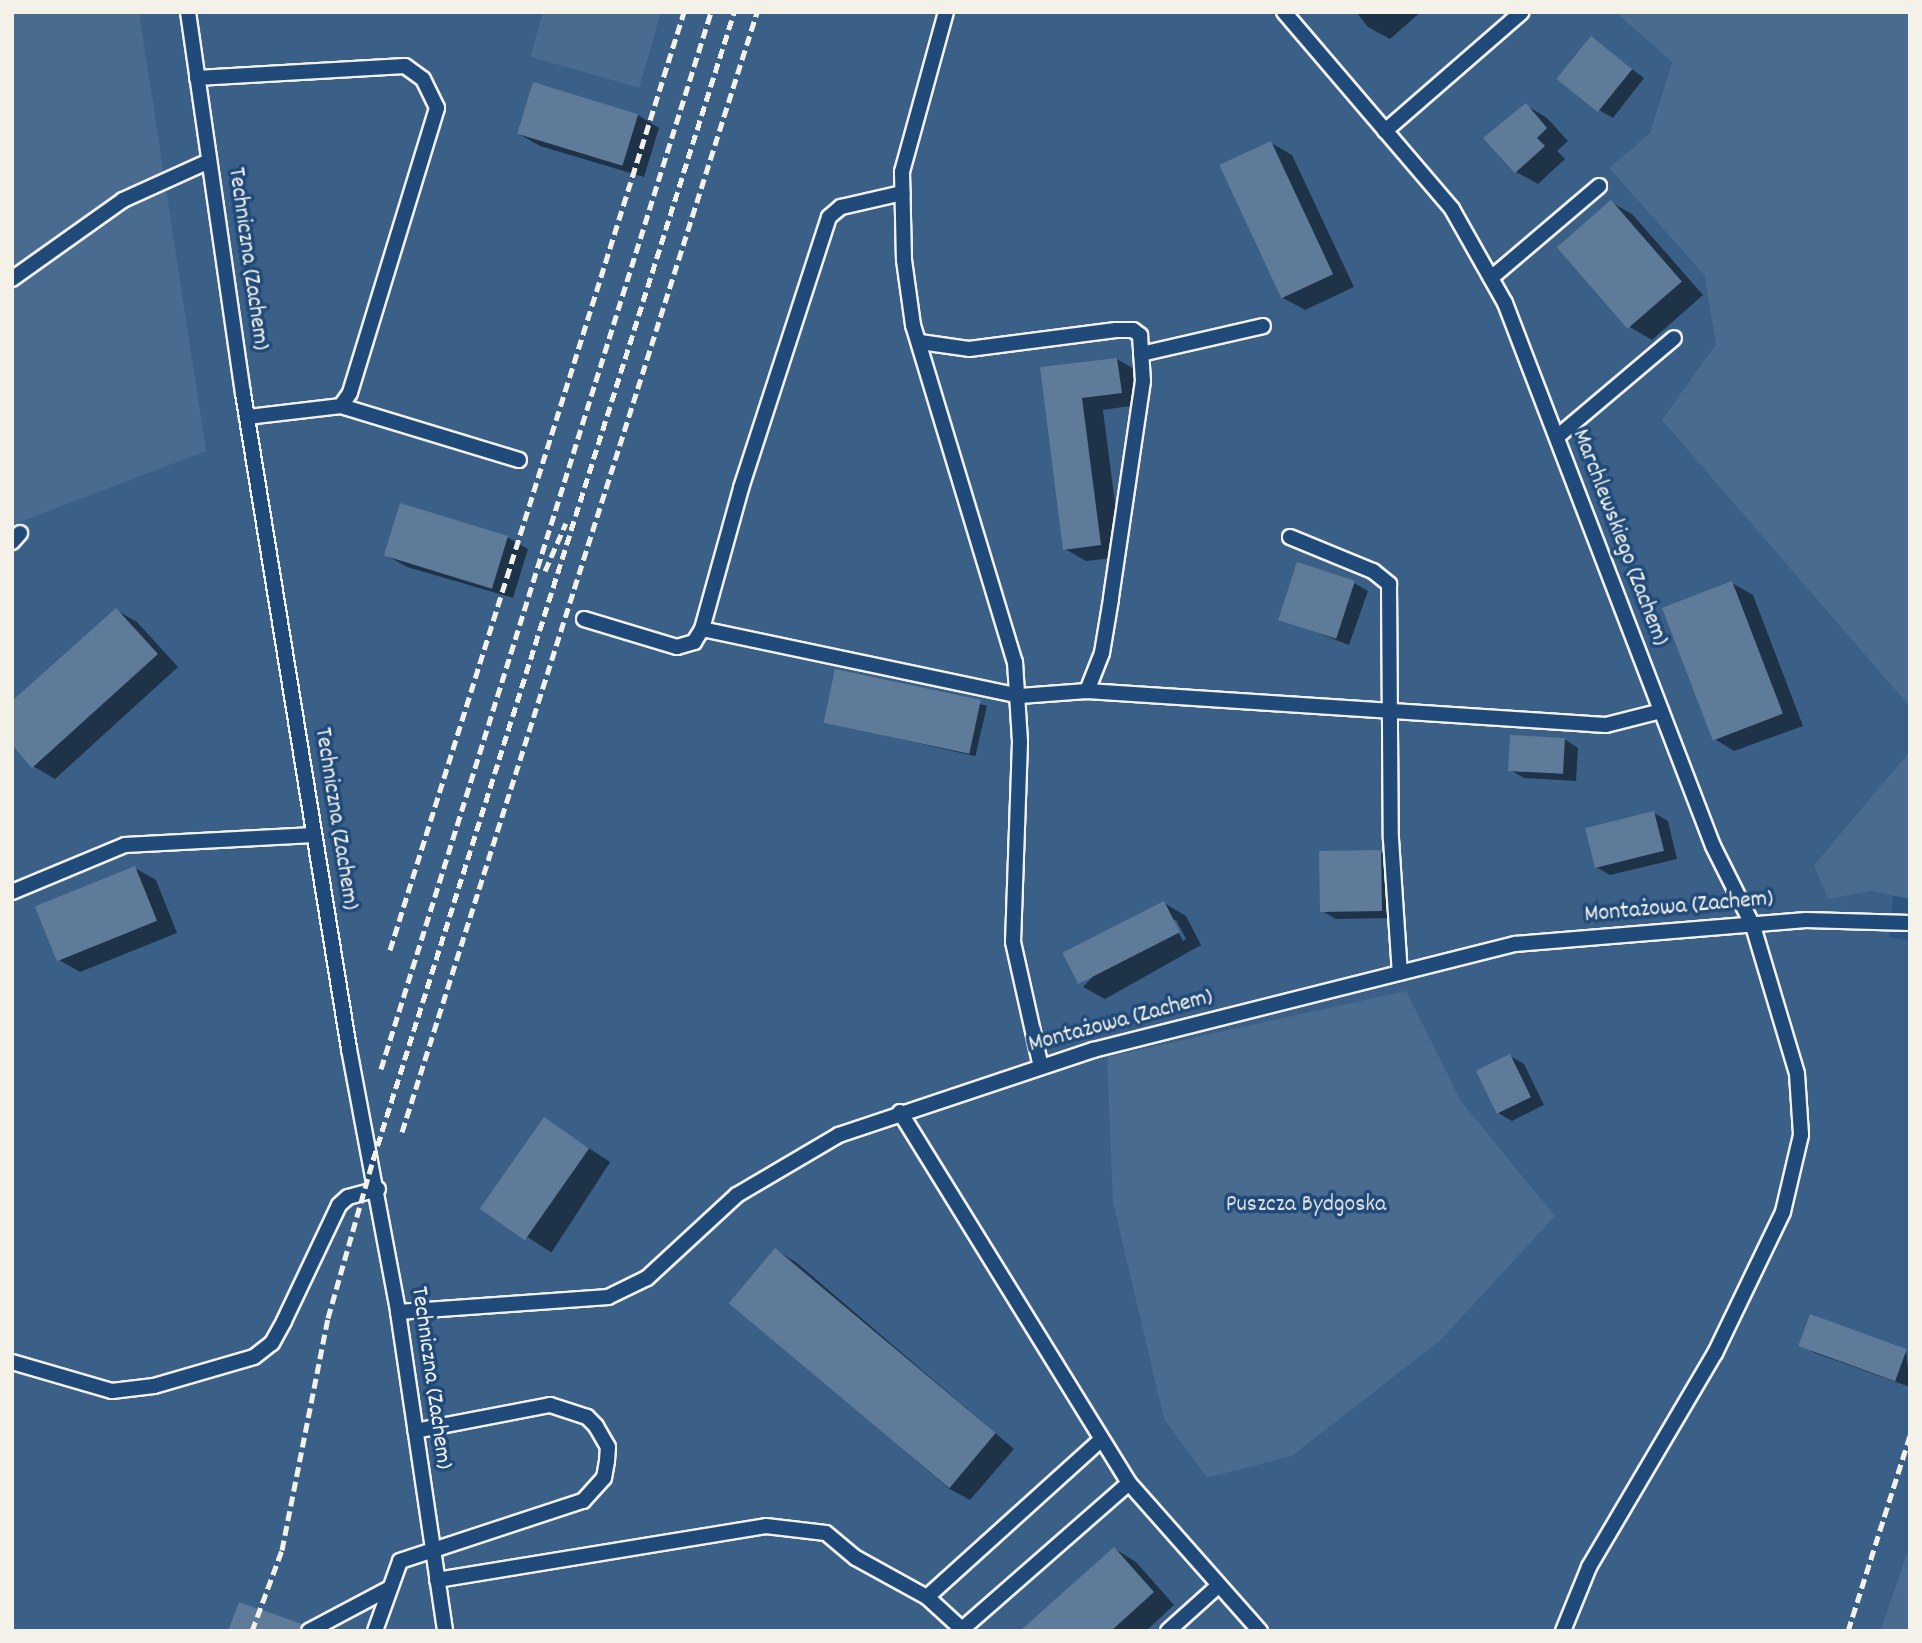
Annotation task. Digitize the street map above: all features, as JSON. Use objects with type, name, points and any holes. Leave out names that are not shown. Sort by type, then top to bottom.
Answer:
[{"type":"lane","name":"Techniczna (Zachem)","points":[[188,12],[247,417],[349,1049],[378,1189],[445,1631]]},
{"type":"lane","points":[[946,12],[902,172],[904,260],[913,325],[1015,662],[1020,696],[1013,942],[1041,1067]]},
{"type":"lane","name":"Marchlewskiego (Zachem)","points":[[1284,12],[1452,209],[1505,303],[1713,846],[1753,926],[1797,1074],[1801,1135],[1783,1212],[1715,1353],[1590,1567],[1563,1631]]},
{"type":"lane","points":[[1385,131],[1522,12]]},
{"type":"lane","points":[[197,78],[405,66],[423,79],[437,108],[350,393],[341,406]]},
{"type":"lane","points":[[12,279],[123,200],[209,161]]},
{"type":"lane","points":[[1491,278],[1599,186]]},
{"type":"lane","points":[[584,620],[677,647],[694,642],[702,629],[741,488],[829,217],[842,207],[902,193]]},
{"type":"lane","points":[[1141,354],[1263,326]]},
{"type":"lane","points":[[920,342],[969,349],[1133,330],[1140,335],[1143,381],[1111,600],[1102,653],[1087,691]]},
{"type":"lane","points":[[1557,437],[1674,338]]},
{"type":"lane","points":[[247,417],[341,406],[519,460]]},
{"type":"lane","points":[[1290,537],[1373,571],[1389,584],[1391,839],[1400,973]]},
{"type":"lane","points":[[702,629],[1020,696],[1087,691],[1390,713],[1606,725],[1661,711]]},
{"type":"lane","points":[[12,892],[125,845],[314,835]]},
{"type":"lane","name":"Montażowa (Zachem)","points":[[398,1312],[608,1297],[647,1278],[737,1195],[839,1135],[900,1112],[1041,1067],[1400,973],[1515,944],[1806,920],[1910,923]]},
{"type":"lane","points":[[900,1112],[1129,1483],[1218,1586],[1261,1631]]},
{"type":"lane","points":[[12,1362],[112,1391],[154,1386],[254,1357],[272,1343],[340,1205],[348,1197],[378,1189]]},
{"type":"lane","points":[[375,1631],[400,1561],[583,1501],[604,1478],[608,1447],[587,1417],[550,1405],[415,1431]]},
{"type":"lane","points":[[927,1597],[1101,1440]]},
{"type":"lane","points":[[437,1580],[766,1526],[826,1533],[856,1558],[927,1597],[963,1630],[1129,1483]]},
{"type":"lane","points":[[1168,1631],[1218,1586]]},
{"type":"lane","points":[[309,1631],[390,1588]]},
{"type":"shaded area","points":[[12,12],[543,12],[530,57],[638,88],[661,12],[1615,12],[1672,62],[1650,133],[1609,168],[1704,275],[1716,344],[1663,420],[1910,707],[1910,751],[1814,865],[1828,899],[1872,891],[1893,895],[1889,937],[1910,941],[1910,1545],[1881,1631],[12,1631]],"holes":[[[1406,992],[1461,1101],[1555,1216],[1441,1340],[1292,1456],[1207,1478],[1164,1419],[1113,1203]]]},
{"type":"green space","points":[[12,12],[139,12],[206,451],[12,525]]},
{"type":"green space","points":[[543,12],[661,12],[639,88],[530,57]]},
{"type":"green space","points":[[1615,12],[1910,12],[1910,707],[1662,420],[1716,344],[1704,275],[1609,168],[1650,133],[1672,62]]},
{"type":"green space","points":[[1910,751],[1910,899],[1872,891],[1828,899],[1814,865]]},
{"type":"green space","name":"Puszcza Bydgoska","points":[[1406,991],[1461,1101],[1555,1216],[1441,1340],[1292,1456],[1207,1478],[1164,1419],[1113,1203],[1107,1057]]},
{"type":"green space","points":[[1910,1545],[1910,1631],[1881,1631],[1882,1626]]},
{"type":"building","points":[[1591,36],[1632,69],[1598,112],[1556,79]]},
{"type":"building","points":[[533,82],[638,114],[622,166],[517,134]]},
{"type":"building","points":[[1526,103],[1547,128],[1537,138],[1545,146],[1515,173],[1483,138]]},
{"type":"building","points":[[1271,141],[1333,274],[1281,298],[1219,165]]},
{"type":"building","points":[[1611,200],[1682,282],[1628,329],[1557,247]]},
{"type":"building","points":[[1117,358],[1122,393],[1082,398],[1101,545],[1063,550],[1040,367]]},
{"type":"building","points":[[400,503],[508,536],[492,589],[384,556]]},
{"type":"building","points":[[1297,562],[1355,581],[1336,639],[1278,620]]},
{"type":"building","points":[[1732,581],[1783,714],[1713,740],[1662,608]]},
{"type":"building","points":[[116,608],[158,654],[32,768],[12,745],[12,701]]},
{"type":"building","points":[[835,669],[981,700],[969,754],[824,723]]},
{"type":"building","points":[[1510,735],[1565,738],[1563,774],[1508,771]]},
{"type":"building","points":[[1654,811],[1664,851],[1595,868],[1585,828]]},
{"type":"building","points":[[1381,850],[1382,911],[1320,912],[1319,851]]},
{"type":"building","points":[[135,866],[157,921],[57,961],[35,906]]},
{"type":"building","points":[[1164,901],[1180,932],[1078,984],[1062,953]]},
{"type":"building","points":[[1510,1054],[1531,1097],[1497,1114],[1476,1071]]},
{"type":"building","points":[[544,1117],[589,1149],[525,1240],[480,1209]]},
{"type":"building","points":[[775,1248],[996,1433],[949,1488],[729,1303]]},
{"type":"building","points":[[1810,1314],[1907,1349],[1895,1381],[1798,1346]]},
{"type":"building","points":[[1114,1547],[1154,1592],[1111,1631],[1020,1631]]},
{"type":"building","points":[[239,1602],[302,1624],[299,1631],[228,1631]]},
{"type":"railway","points":[[390,950],[684,12]]},
{"type":"railway","points":[[381,1069],[711,12]]},
{"type":"railway","points":[[252,1631],[282,1550],[328,1318],[373,1160],[734,12]]},
{"type":"railway","points":[[402,1132],[757,12]]},
{"type":"railway","points":[[545,571],[566,523]]},
{"type":"railway","points":[[1848,1631],[1910,1436]]}]
